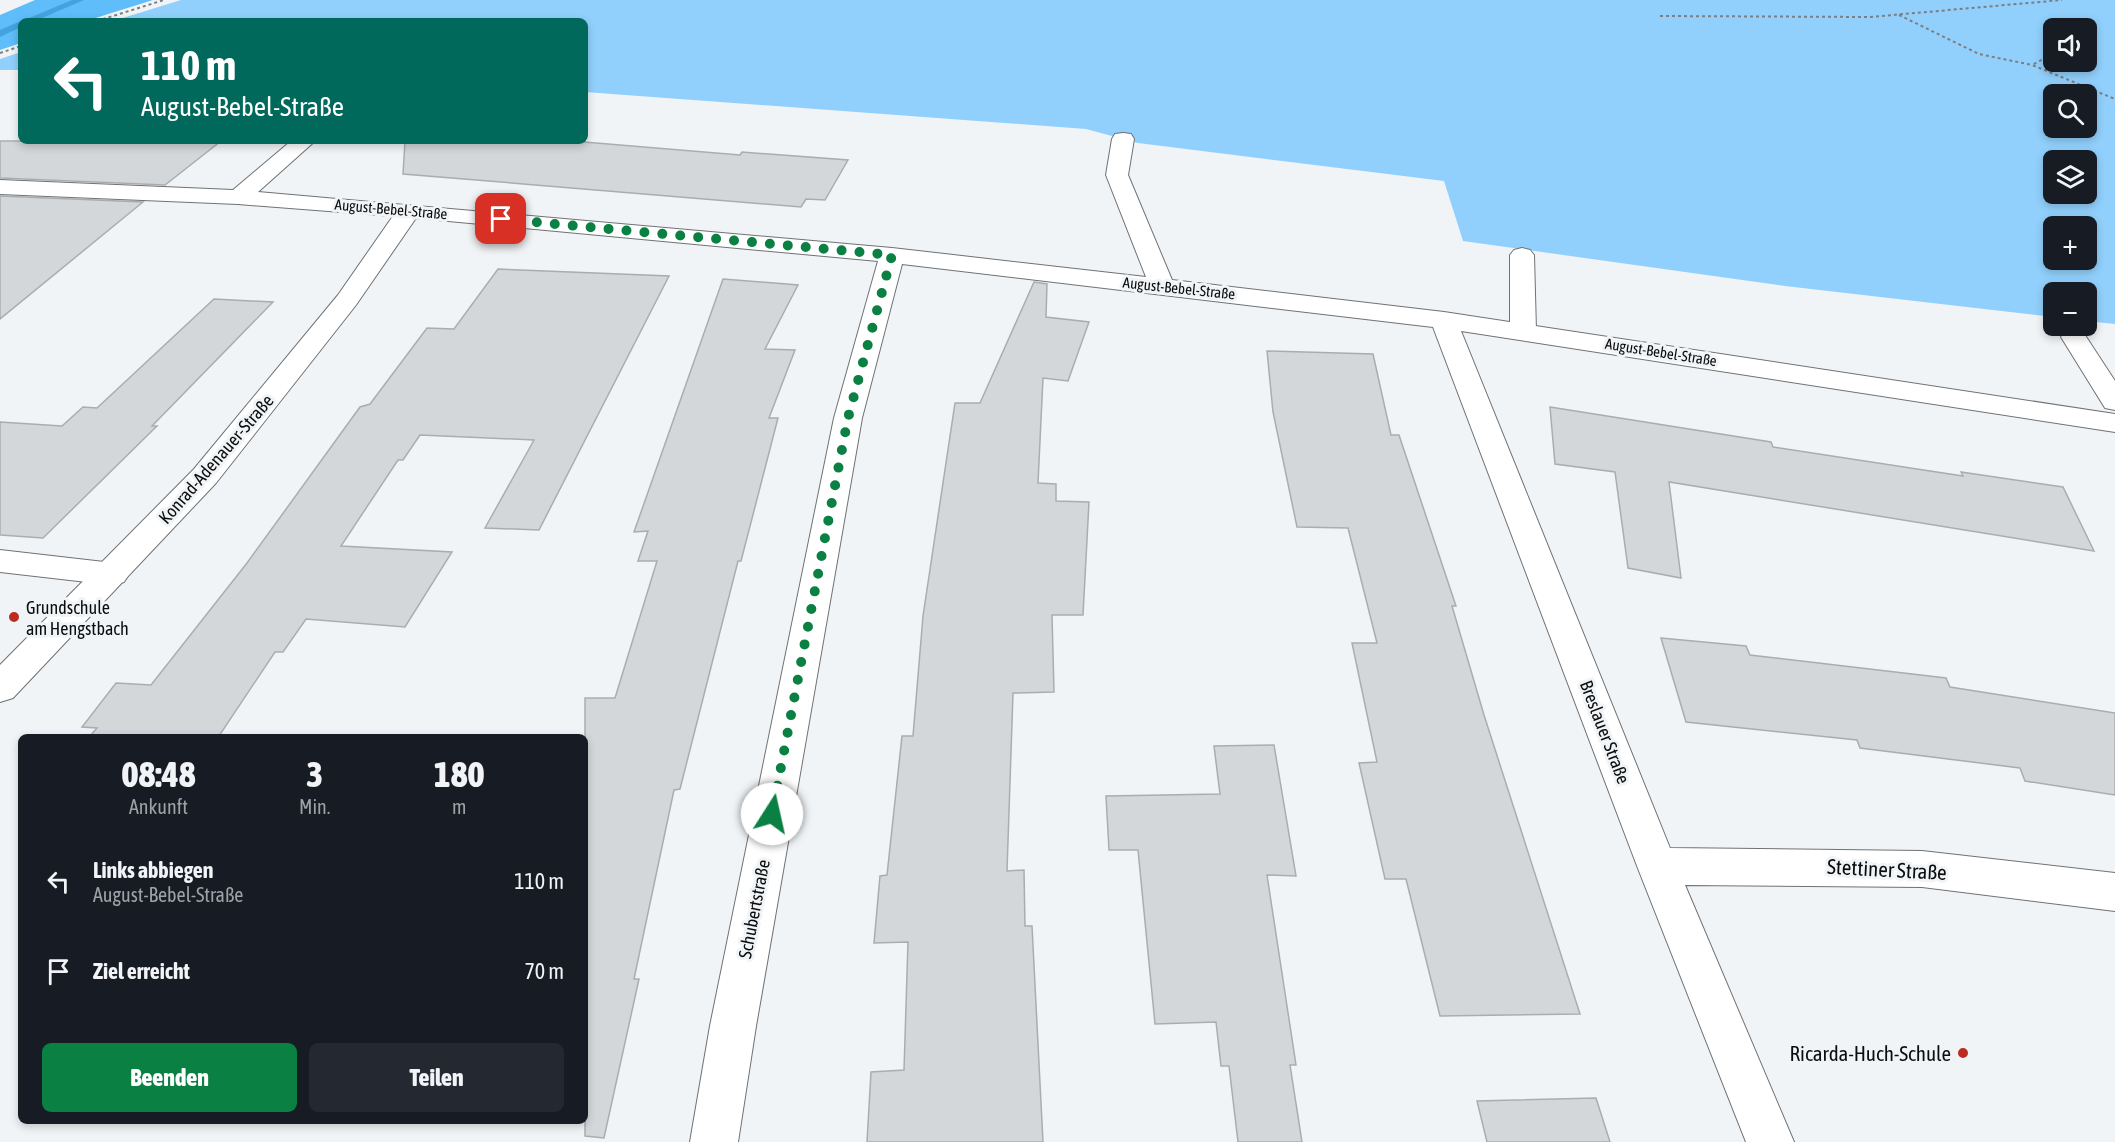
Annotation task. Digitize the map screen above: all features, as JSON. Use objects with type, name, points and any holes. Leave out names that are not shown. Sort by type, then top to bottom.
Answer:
[{"type":"street","points":[[1123,139],[1117,175],[1162,286]]},
{"type":"street","points":[[238,197],[300,144]]},
{"type":"street","name":"August-Bebel-Straße","points":[[0,187],[238,197],[409,210],[892,255],[1444,320],[2115,423]]},
{"type":"street","name":"Konrad-Adenauer-Straße","points":[[0,688],[113,574],[205,476],[267,403],[347,300],[409,210]]},
{"type":"street","name":"Schubertstraße","points":[[714,1142],[737,1002],[848,418],[892,255]]},
{"type":"street","name":"Breslauer Straße","points":[[1444,320],[1657,866],[1770,1142]]},
{"type":"street","name":"Stettiner Straße","points":[[1657,866],[1922,868],[2115,892]]},
{"type":"lane","points":[[1522,255],[1522,331]]},
{"type":"lane","points":[[2074,337],[2115,402]]},
{"type":"lane","points":[[0,561],[113,574]]},
{"type":"path","points":[[107,18],[164,0]]},
{"type":"path","points":[[1659,16],[1870,17],[2062,0]]},
{"type":"path","points":[[1898,14],[1953,46],[2001,63],[2032,65],[2115,99]]},
{"type":"path","points":[[0,53],[18,47]]},
{"type":"path","points":[[2032,65],[2043,59]]},
{"type":"shaded area","points":[[35,0],[153,0],[96,18],[18,18],[18,44],[0,50],[0,15]]},
{"type":"shaded area","points":[[181,0],[2115,0],[2115,324],[2097,322],[2097,282],[2043,282],[2043,316],[1785,286],[1463,241],[1444,181],[1138,143],[1086,129],[588,92],[588,18],[123,18]]},
{"type":"shaded area","points":[[18,53],[18,70],[0,70],[0,59]]},
{"type":"building","points":[[0,141],[18,141],[18,144],[217,144],[165,185],[0,178]]},
{"type":"building","points":[[588,142],[740,155],[742,152],[848,160],[825,200],[806,199],[801,207],[403,174],[405,144]]},
{"type":"building","points":[[0,196],[143,202],[0,319]]},
{"type":"building","points":[[498,269],[669,276],[539,530],[485,528],[534,440],[420,435],[403,460],[398,460],[341,546],[452,552],[405,627],[306,619],[283,652],[275,652],[220,734],[92,734],[97,728],[82,727],[116,683],[151,685],[247,563],[360,407],[370,404],[427,328],[454,329]]},
{"type":"building","points":[[723,279],[798,285],[765,349],[795,350],[769,418],[778,418],[741,561],[738,561],[680,789],[674,790],[634,979],[639,979],[604,1138],[585,1136],[585,1124],[588,1124],[588,734],[585,734],[585,698],[615,698],[657,561],[638,561],[648,531],[634,532]]},
{"type":"building","points":[[1034,282],[1047,284],[1046,317],[1089,322],[1068,381],[1043,378],[1038,483],[1056,484],[1056,501],[1089,502],[1083,615],[1052,615],[1054,692],[1013,693],[1007,871],[1024,870],[1025,926],[1032,926],[1043,1142],[867,1142],[871,1072],[904,1070],[908,942],[874,943],[880,876],[887,875],[902,736],[913,736],[923,616],[955,403],[980,403]]},
{"type":"building","points":[[214,299],[273,302],[152,426],[157,426],[43,538],[0,535],[0,422],[62,426],[83,407],[97,408]]},
{"type":"building","points":[[1267,351],[1373,354],[1391,435],[1399,435],[1456,606],[1452,606],[1484,715],[1580,1014],[1440,1016],[1406,879],[1385,879],[1359,763],[1377,762],[1352,643],[1377,643],[1348,528],[1297,527],[1273,412]]},
{"type":"building","points":[[1550,407],[1771,442],[1773,447],[1963,476],[1961,472],[2063,487],[2094,551],[1669,482],[1681,578],[1628,568],[1615,472],[1555,464]]},
{"type":"building","points":[[1661,638],[1746,646],[1750,655],[1946,678],[1950,687],[2115,713],[2115,795],[2025,781],[2020,768],[1860,748],[1857,740],[1686,722]]},
{"type":"building","points":[[1274,745],[1296,876],[1267,875],[1296,1065],[1290,1065],[1302,1142],[1238,1142],[1229,1066],[1221,1066],[1216,1022],[1155,1024],[1138,850],[1109,850],[1106,796],[1220,794],[1214,746]]},
{"type":"building","points":[[1596,1098],[1610,1142],[1487,1142],[1477,1101]]},
{"type":"waterway","points":[[35,18],[80,0]]},
{"type":"waterway","points":[[0,34],[18,25]]},
{"type":"place","name":"Grundschule am Hengstbach","points":[[14,617]]},
{"type":"place","name":"Ricarda-Huch-Schule","points":[[1963,1053]]},
{"type":"route","points":[[501,219],[892,255],[848,418],[772,814]]}]
